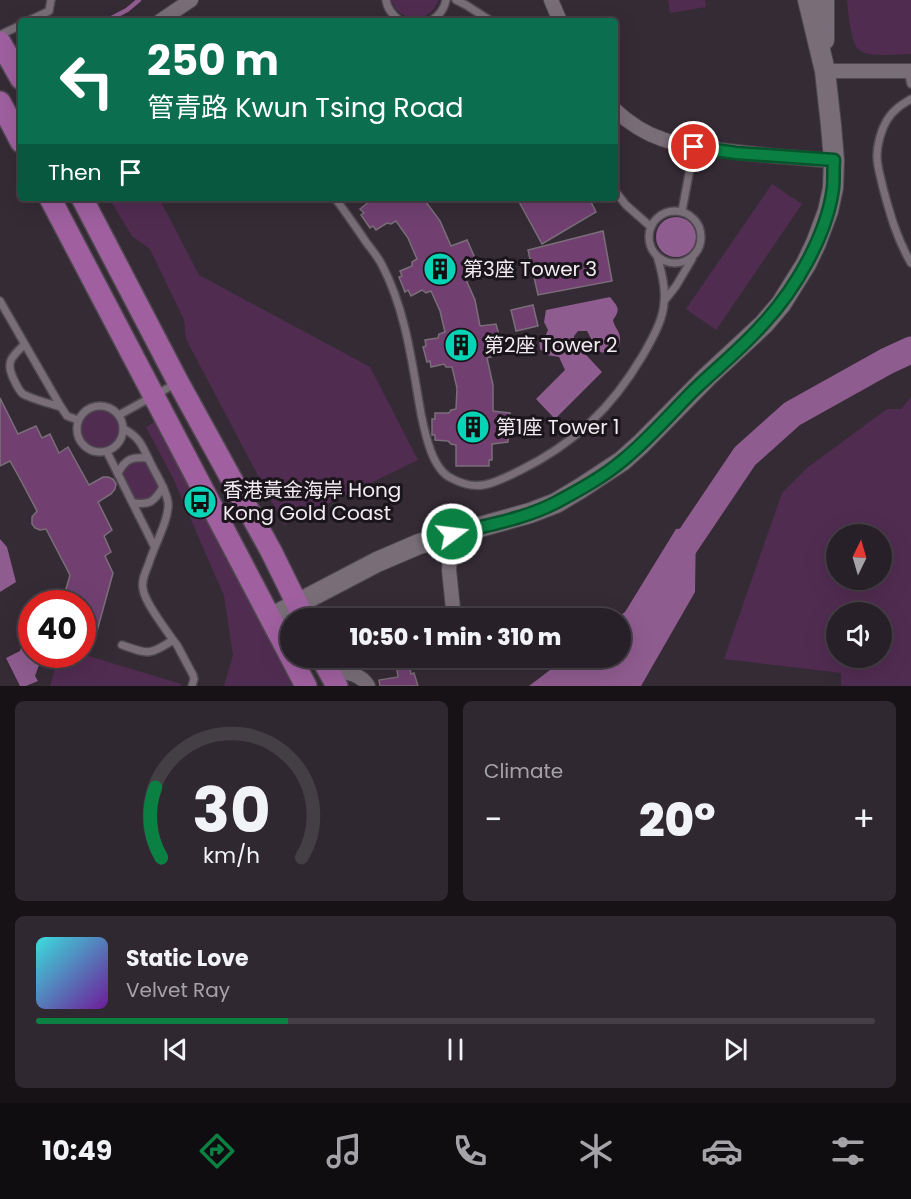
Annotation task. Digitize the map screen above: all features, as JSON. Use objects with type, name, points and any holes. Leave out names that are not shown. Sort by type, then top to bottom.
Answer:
[{"type":"main road","points":[[0,42],[18,74]]},
{"type":"main road","points":[[0,102],[18,136]]},
{"type":"main road","points":[[52,201],[306,686]]},
{"type":"main road","points":[[84,201],[178,382],[271,551],[299,608]]},
{"type":"street","points":[[164,18],[191,0]]},
{"type":"street","points":[[551,0],[560,18]]},
{"type":"street","points":[[305,608],[377,562],[419,544],[530,513],[556,503],[602,475],[641,444],[708,376],[746,342],[781,304],[794,285],[816,243],[828,211],[833,188],[834,160],[824,67],[808,0]]},
{"type":"street","points":[[824,67],[825,0]]},
{"type":"street","points":[[824,67],[910,76]]},
{"type":"street","points":[[618,113],[642,130],[663,139],[694,147],[736,153],[834,160]]},
{"type":"street","points":[[452,534],[449,570],[453,608]]},
{"type":"street","points":[[270,618],[280,616]]},
{"type":"street","points":[[329,671],[351,673],[365,681],[368,686]]},
{"type":"lane","points":[[34,18],[49,11],[51,0]]},
{"type":"lane","points":[[386,0],[392,14],[397,18]]},
{"type":"lane","points":[[435,18],[445,6],[446,0]]},
{"type":"lane","points":[[456,0],[486,18]]},
{"type":"lane","points":[[0,35],[18,26]]},
{"type":"lane","points":[[911,99],[894,110],[885,122],[877,156],[889,211],[911,262]]},
{"type":"lane","points":[[682,211],[694,147]]},
{"type":"lane","points":[[618,195],[651,227]]},
{"type":"lane","points":[[337,201],[381,264],[396,295],[407,335],[424,432],[435,461],[445,475],[467,485],[477,487],[496,482],[556,451],[583,430],[613,398],[631,375],[661,318],[665,300],[661,269],[650,245],[651,227],[660,215],[674,210],[682,211],[696,219],[700,226],[702,243],[665,300]]},
{"type":"lane","points":[[657,256],[671,263],[679,263],[693,257]]},
{"type":"lane","points":[[0,301],[61,407],[67,416],[78,420]]},
{"type":"lane","points":[[24,345],[11,357],[9,365],[10,372],[22,394],[61,407]]},
{"type":"lane","points":[[118,415],[178,382]]},
{"type":"lane","points":[[105,406],[113,409],[123,422],[123,437],[108,452],[92,452],[80,442],[76,428],[78,420],[89,408],[105,406]]},
{"type":"lane","points":[[124,429],[138,439],[168,501],[168,510],[154,546],[142,588],[145,597],[177,645],[193,675],[192,686]]},
{"type":"lane","points":[[108,452],[154,546]]},
{"type":"lane","points":[[118,473],[129,459],[148,458]]},
{"type":"lane","points":[[133,503],[151,502],[163,488]]},
{"type":"lane","points":[[122,645],[145,653],[153,652],[173,640]]},
{"type":"shaded area","points":[[391,0],[439,0],[429,14],[415,18],[401,14]]},
{"type":"shaded area","points":[[668,0],[705,0],[706,7],[670,13]]},
{"type":"shaded area","points":[[847,0],[911,0],[911,54],[876,55],[859,50],[852,34]]},
{"type":"shaded area","points":[[772,184],[802,204],[716,330],[686,309]]},
{"type":"shaded area","points":[[111,201],[161,201],[199,275],[370,367],[418,460],[284,525],[186,339],[184,320],[150,249],[132,236]]},
{"type":"shaded area","points":[[676,217],[684,218],[690,223],[695,229],[695,245],[690,251],[684,256],[676,257],[668,256],[662,251],[657,245],[656,237],[657,229],[662,223],[668,218]]},
{"type":"shaded area","points":[[610,297],[618,308],[613,320],[620,336],[619,345],[607,352],[599,351],[587,331],[578,331],[574,336],[574,342],[602,372],[555,419],[536,399],[565,370],[559,357],[547,355],[540,349],[539,340],[545,337],[548,330],[544,322],[546,310]]},
{"type":"shaded area","points":[[911,397],[911,686],[841,686],[841,673],[724,659],[782,493],[807,468],[887,409],[901,409]]},
{"type":"shaded area","points":[[100,409],[108,410],[114,415],[119,421],[119,437],[114,443],[108,448],[100,449],[92,448],[86,443],[81,437],[80,429],[81,421],[86,415],[92,410]]},
{"type":"shaded area","points":[[157,421],[280,649],[280,668],[290,668],[300,686],[224,686],[233,655],[224,596],[173,478],[146,427]]},
{"type":"shaded area","points":[[147,462],[160,487],[155,494],[143,500],[135,499],[123,474],[131,463]]},
{"type":"shaded area","points":[[696,527],[695,592],[641,686],[529,686],[553,668],[631,668],[631,608],[627,608],[676,529]]},
{"type":"shaded area","points":[[0,539],[7,547],[16,582],[0,592]]},
{"type":"shaded area","points":[[18,652],[18,668],[38,668],[35,676],[38,681],[20,686],[6,658]]},
{"type":"shaded area","points":[[96,658],[181,684],[181,686],[50,686],[55,668],[96,668]]},
{"type":"building","points":[[370,201],[425,201],[440,221],[451,246],[467,240],[479,267],[464,275],[475,300],[480,326],[496,324],[504,353],[487,358],[493,385],[493,411],[510,413],[508,442],[492,444],[492,460],[489,460],[489,466],[456,466],[456,445],[448,441],[435,440],[435,435],[432,435],[432,419],[435,419],[435,413],[449,413],[456,409],[457,388],[452,367],[446,367],[444,364],[431,367],[430,361],[427,362],[423,347],[426,346],[425,340],[438,338],[439,334],[445,332],[440,311],[431,291],[426,293],[422,290],[411,296],[408,290],[405,292],[399,277],[402,276],[400,271],[412,266],[412,262],[417,259],[408,238],[396,221],[391,224],[387,223],[376,230],[373,226],[370,228],[361,215],[364,213],[360,209]]},
{"type":"building","points":[[519,201],[590,201],[596,212],[542,244]]},
{"type":"building","points":[[603,231],[612,281],[538,295],[528,250]]},
{"type":"building","points":[[533,305],[538,326],[516,331],[511,310]]},
{"type":"building","points":[[0,398],[18,434],[36,426],[42,438],[50,434],[59,453],[68,447],[89,485],[103,477],[113,479],[116,484],[111,494],[98,502],[112,530],[104,536],[111,552],[105,556],[113,573],[96,635],[96,590],[66,590],[70,575],[46,529],[40,530],[32,524],[32,517],[37,511],[19,477],[10,461],[0,466]]},
{"type":"building","points":[[397,668],[410,668],[418,686],[380,686],[379,680],[398,677]]},
{"type":"waterway","points":[[112,18],[139,0]]},
{"type":"waterway","points":[[677,557],[745,456],[792,414],[911,350]]},
{"type":"place","name":"第3座 Tower 3","points":[[440,269]]},
{"type":"place","name":"第2座 Tower 2","points":[[461,345]]},
{"type":"place","name":"第1座 Tower 1","points":[[473,427]]},
{"type":"place","name":"香港黃金海岸 Hong Kong Gold Coast","points":[[200,502]]},
{"type":"route","points":[[452,534],[530,513],[556,503],[622,461],[764,324],[794,285],[816,243],[828,211],[833,188],[834,160],[736,153],[694,147]]}]
